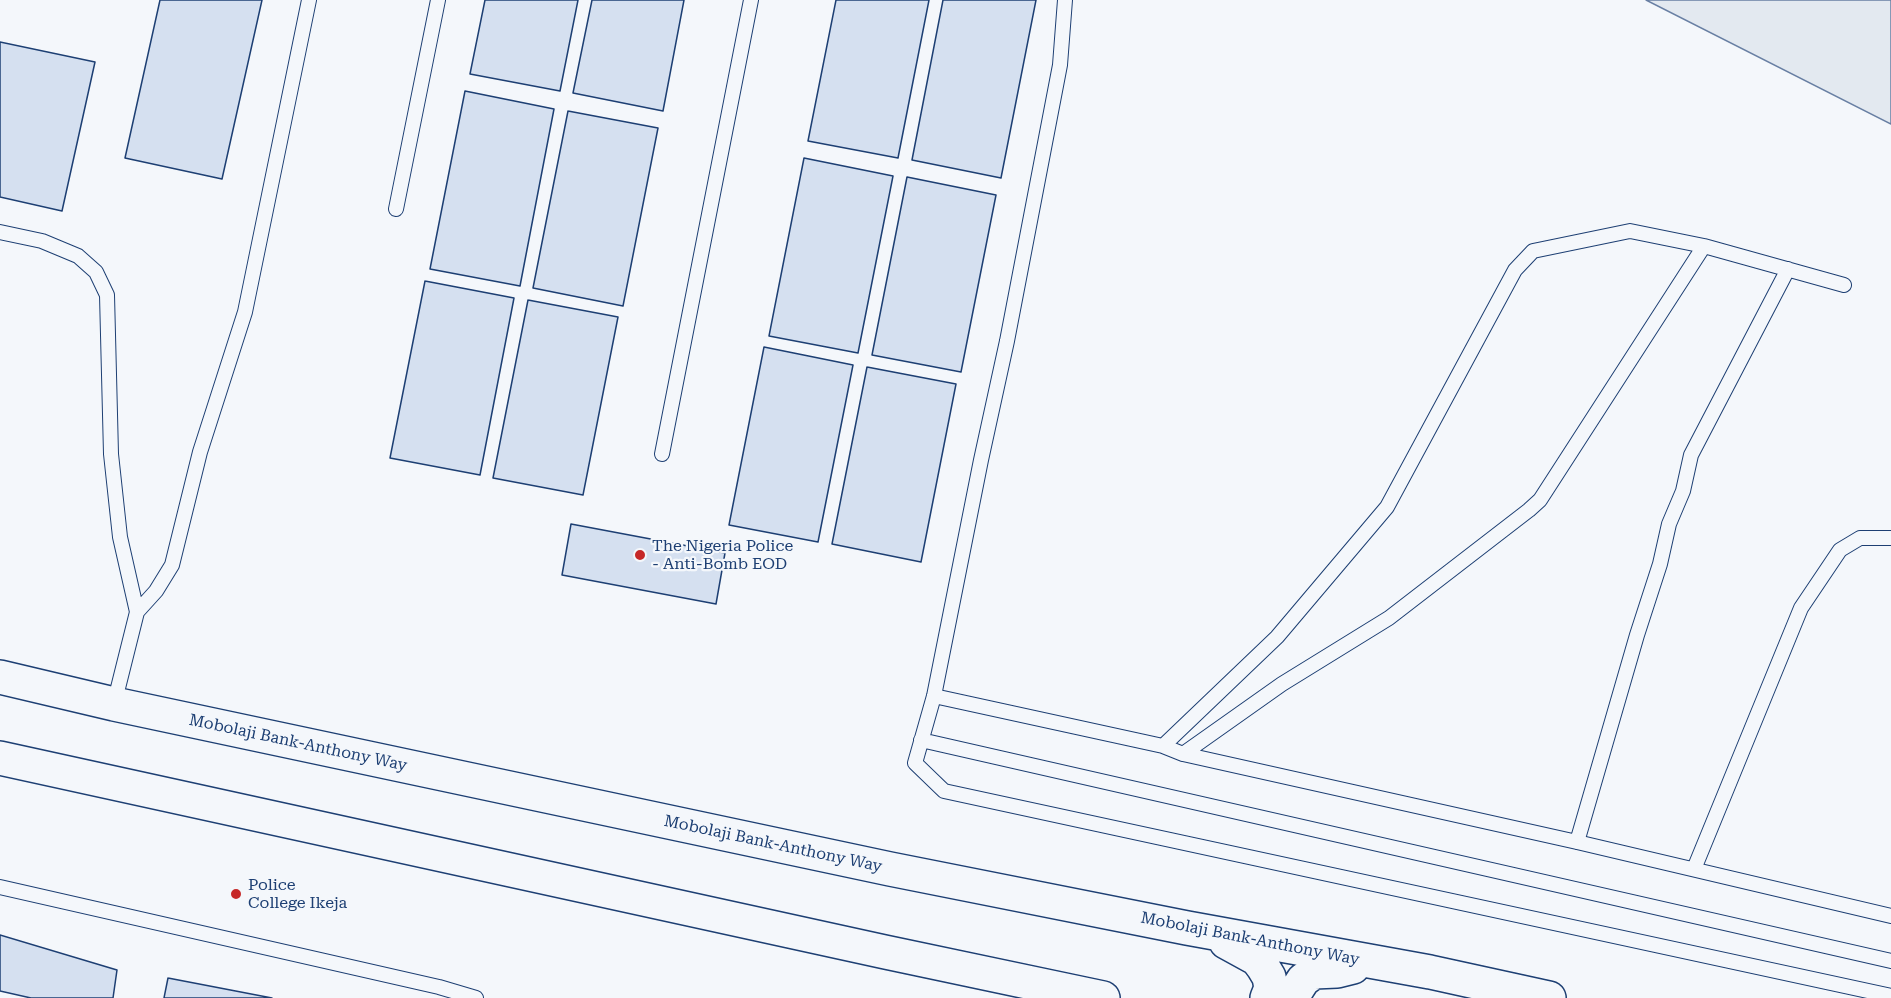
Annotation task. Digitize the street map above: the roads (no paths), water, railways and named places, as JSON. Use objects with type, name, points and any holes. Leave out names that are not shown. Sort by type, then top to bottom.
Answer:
[{"type":"main road","name":"Mobolaji Bank-Anthony Way","points":[[0,677],[114,704],[878,867],[1187,928],[1430,972],[1549,998]]},
{"type":"main road","points":[[0,758],[1103,998]]},
{"type":"main road","points":[[1187,928],[1229,943],[1257,959],[1269,977],[1271,988],[1267,998]]},
{"type":"main road","points":[[1294,998],[1303,980],[1314,972],[1337,970],[1372,962]]},
{"type":"lane","points":[[137,612],[156,591],[172,565],[200,452],[245,312],[309,0]]},
{"type":"lane","points":[[396,209],[438,0]]},
{"type":"lane","points":[[662,454],[751,0]]},
{"type":"lane","points":[[1065,0],[1060,65],[1007,340],[934,696],[915,763],[944,792],[1891,996]]},
{"type":"lane","points":[[1163,746],[1277,637],[1387,507],[1515,270],[1533,251],[1630,231],[1704,246],[1844,285]]},
{"type":"lane","points":[[0,232],[42,240],[78,256],[96,272],[107,295],[111,454],[120,537],[137,612],[114,704]]},
{"type":"lane","points":[[1183,754],[1282,684],[1389,618],[1540,500],[1704,246]]},
{"type":"lane","points":[[1577,842],[1660,564],[1669,524],[1683,491],[1691,455],[1788,269]]},
{"type":"lane","points":[[1694,869],[1801,608],[1840,550],[1860,538],[1891,538]]},
{"type":"lane","points":[[934,696],[1163,746],[1183,754],[1577,842],[1891,916]]},
{"type":"lane","points":[[921,740],[1891,961]]},
{"type":"lane","points":[[0,887],[439,987],[476,998]]},
{"type":"place","name":"The Nigeria Police - Anti-Bomb EOD","points":[[640,555]]},
{"type":"place","name":"Police College Ikeja","points":[[236,894]]}]
